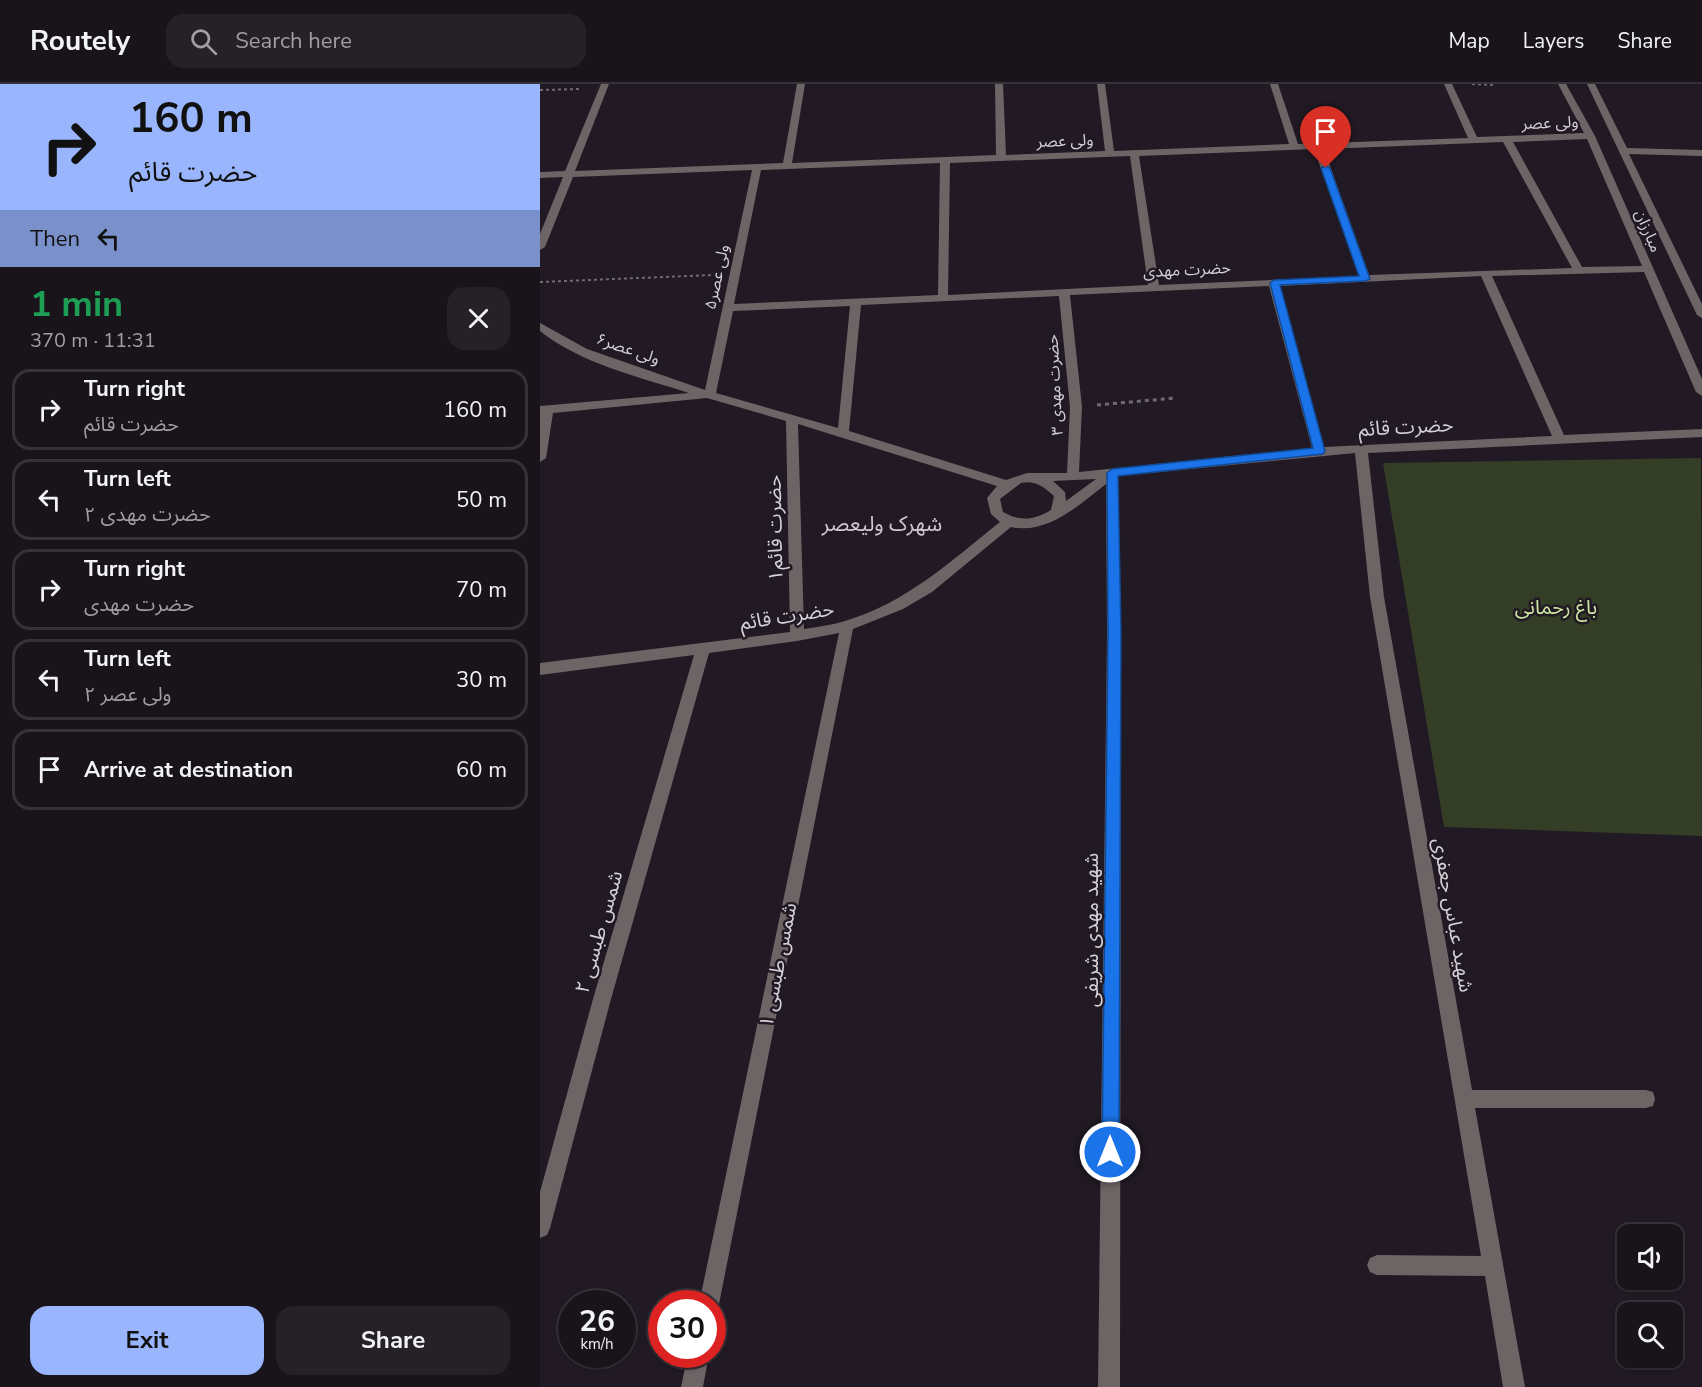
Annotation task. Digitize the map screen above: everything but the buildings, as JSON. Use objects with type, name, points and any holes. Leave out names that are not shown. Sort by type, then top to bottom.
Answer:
[{"type":"street","points":[[999,84],[1001,158]]},
{"type":"street","points":[[1101,84],[1110,154]]},
{"type":"street","points":[[1274,84],[1294,147]]},
{"type":"street","points":[[1448,84],[1474,141]]},
{"type":"street","name":"مبارزان","points":[[1562,84],[1590,136],[1702,392]]},
{"type":"street","name":"مبارزان","points":[[1591,84],[1702,315]]},
{"type":"street","points":[[540,247],[567,174],[604,86]]},
{"type":"street","points":[[787,167],[800,89]]},
{"type":"street","name":"ولی عصر","points":[[540,175],[1590,136]]},
{"type":"street","points":[[1507,140],[1579,271]]},
{"type":"street","points":[[1318,146],[1365,279]]},
{"type":"street","points":[[1624,152],[1702,153]]},
{"type":"street","points":[[1134,153],[1154,288]]},
{"type":"street","points":[[943,298],[945,160]]},
{"type":"street","name":"ولی عصر۵","points":[[710,395],[757,167]]},
{"type":"street","name":"حضرت مهدی","points":[[727,308],[1485,273],[1648,269]]},
{"type":"street","points":[[1485,273],[1559,438]]},
{"type":"street","points":[[1274,283],[1319,451]]},
{"type":"street","name":"حضرت مهدی ۳","points":[[1064,292],[1076,407],[1073,477]]},
{"type":"street","points":[[843,435],[856,302]]},
{"type":"street","name":"ولی عصر۶","points":[[542,331],[581,351],[710,395]]},
{"type":"street","points":[[540,458],[544,409],[710,395],[1005,484]]},
{"type":"street","name":"حضرت قائم۱","points":[[792,419],[797,636]]},
{"type":"street","name":"حضرت قائم","points":[[1027,477],[1073,477],[1319,451],[1559,438],[1702,434]]},
{"type":"street","name":"شهید عباس جعفری","points":[[1361,449],[1377,597],[1514,1387]]},
{"type":"street","points":[[1058,512],[1061,495],[1049,482],[1027,477],[1005,484],[993,498],[997,514],[1009,521],[1015,524],[1039,523],[1058,512],[1112,473]]},
{"type":"street","name":"شهید مهدی شریفی","points":[[1109,1387],[1114,634],[1112,473]]},
{"type":"street","name":"حضرت قائم","points":[[540,669],[797,636],[847,626],[898,604],[927,588],[1009,521]]},
{"type":"street","name":"شمس طبسی ۱","points":[[713,1290],[847,626]]},
{"type":"street","name":"شمس طبسی ۲","points":[[540,1228],[602,999],[703,648]]},
{"type":"street","points":[[1464,1099],[1646,1099]]},
{"type":"street","points":[[1377,1265],[1493,1266]]},
{"type":"street","points":[[692,1387],[696,1368]]},
{"type":"path","points":[[540,90],[604,86]]},
{"type":"path","points":[[540,282],[735,275]]},
{"type":"path","points":[[1076,407],[1175,398]]},
{"type":"green space","name":"باغ رحمانی","points":[[1701,458],[1702,836],[1444,827],[1383,463]]},
{"type":"district","name":"شهرک ولیعصر","points":[[882,524]]},
{"type":"route","points":[[1110,1152],[1114,634],[1112,473],[1319,451],[1274,283],[1365,279],[1326,168]]}]
